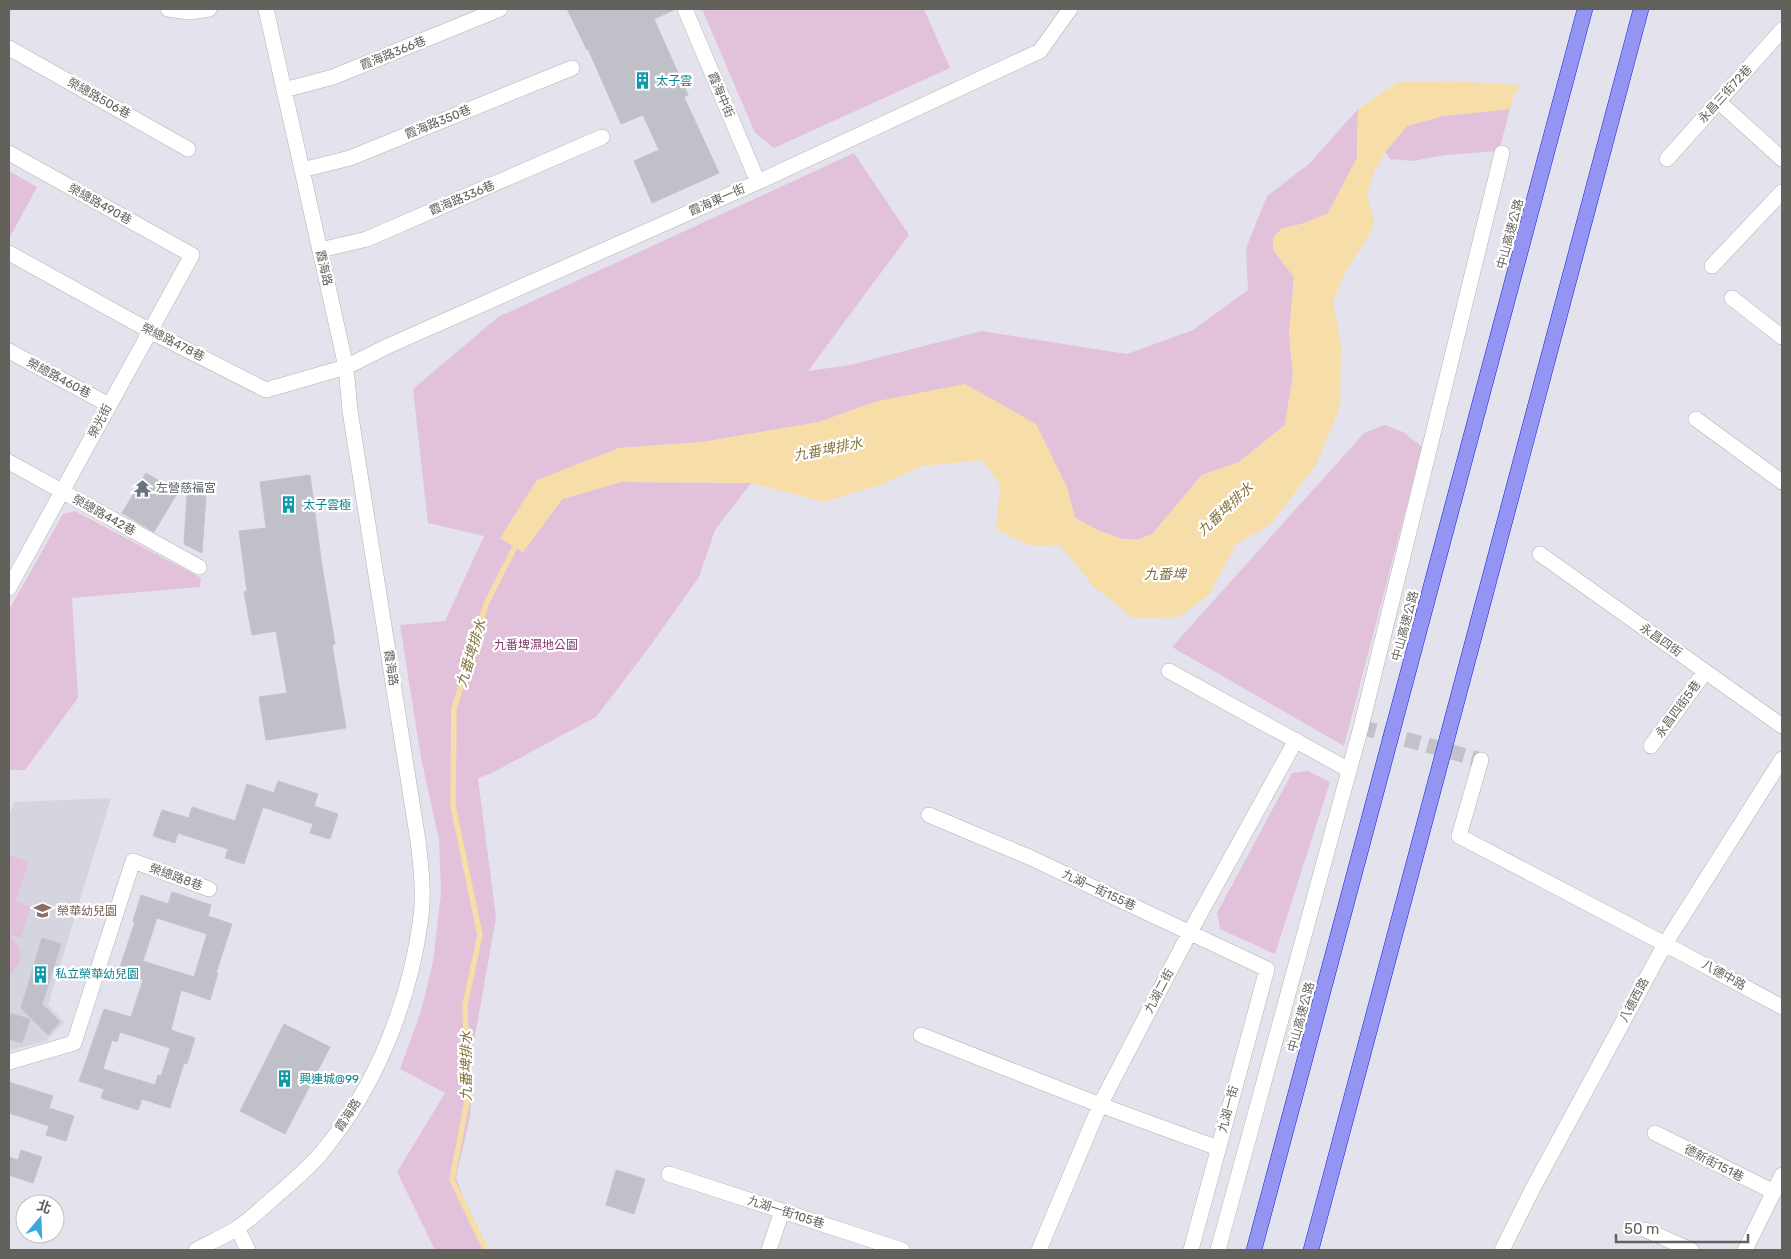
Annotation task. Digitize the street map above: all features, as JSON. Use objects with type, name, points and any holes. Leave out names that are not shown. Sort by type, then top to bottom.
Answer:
[{"type":"highway","points":[[1311,1250],[1641,9]]},
{"type":"highway","name":"中山高速公路","points":[[1254,1250],[1584,11]]},
{"type":"street","points":[[168,9],[189,12],[209,9]]},
{"type":"street","name":"霞海路","points":[[196,1250],[237,1228],[286,1187],[323,1152],[352,1111],[378,1066],[396,1019],[409,975],[421,916],[422,882],[418,842],[350,410],[346,367],[266,9]]},
{"type":"street","name":"霞海路366巷","points":[[284,90],[332,78],[500,9]]},
{"type":"street","name":"霞海中街","points":[[684,9],[758,182]]},
{"type":"street","name":"霞海東一街","points":[[346,367],[388,346],[758,182],[1040,51],[1070,9]]},
{"type":"street","name":"永昌三街72巷","points":[[1667,159],[1782,30]]},
{"type":"street","name":"榮總路506巷","points":[[9,48],[188,149]]},
{"type":"street","name":"霞海路350巷","points":[[302,170],[350,158],[572,68]]},
{"type":"street","points":[[1718,102],[1782,159]]},
{"type":"street","name":"霞海路336巷","points":[[320,250],[367,239],[602,137]]},
{"type":"street","points":[[1218,1250],[1349,770],[1502,152]]},
{"type":"street","name":"榮總路490巷","points":[[9,153],[192,255]]},
{"type":"street","points":[[1712,266],[1782,192]]},
{"type":"street","name":"榮總路478巷","points":[[9,253],[150,331],[266,390],[346,367]]},
{"type":"street","name":"榮光街","points":[[9,588],[192,255]]},
{"type":"street","points":[[1732,298],[1782,337]]},
{"type":"street","name":"榮總路460巷","points":[[9,351],[109,405]]},
{"type":"street","points":[[1696,419],[1782,482]]},
{"type":"street","name":"榮總路442巷","points":[[9,462],[199,567]]},
{"type":"street","name":"永昌四街","points":[[1540,554],[1782,726]]},
{"type":"street","points":[[1170,671],[1349,770]]},
{"type":"street","name":"永昌四街5巷","points":[[1651,746],[1705,672]]},
{"type":"street","name":"九湖二街","points":[[1039,1250],[1100,1105],[1190,932],[1296,740]]},
{"type":"street","name":"八德西路","points":[[1502,1250],[1532,1190],[1665,944],[1782,759]]},
{"type":"street","name":"八德中路","points":[[1480,760],[1459,836],[1782,1007]]},
{"type":"street","name":"九湖一街155巷","points":[[929,815],[1029,857],[1267,969]]},
{"type":"street","name":"榮總路8巷","points":[[9,1062],[74,1043],[133,861],[209,889]]},
{"type":"street","name":"九湖一街","points":[[1191,1250],[1267,969]]},
{"type":"street","points":[[921,1035],[1100,1105],[1218,1148]]},
{"type":"street","name":"德新街151巷","points":[[1655,1133],[1774,1192]]},
{"type":"street","name":"九湖一街105巷","points":[[669,1174],[902,1250]]},
{"type":"street","points":[[1745,1250],[1782,1175]]},
{"type":"street","points":[[769,1250],[782,1211]]},
{"type":"street","points":[[237,1228],[248,1250]]},
{"type":"street","points":[[1646,1230],[1689,1250]]},
{"type":"shaded area","name":"榮華幼兒園","points":[[111,798],[48,1005],[64,1022],[46,1041],[9,1051],[9,817],[14,802]]},
{"type":"green space","points":[[702,9],[924,9],[950,68],[774,148],[755,133]]},
{"type":"green space","name":"九番埤濕地公園","points":[[1358,109],[1357,158],[1328,213],[1305,223],[1281,229],[1273,250],[1294,277],[1289,334],[1293,374],[1285,425],[1239,462],[1202,475],[1152,534],[1140,539],[1122,539],[1100,531],[1075,518],[1067,487],[878,401],[819,422],[703,442],[619,448],[500,538],[523,552],[562,499],[621,482],[751,483],[715,530],[699,577],[648,649],[596,717],[490,774],[478,778],[496,918],[472,1053],[470,1117],[456,1177],[483,1250],[435,1250],[397,1172],[445,1093],[400,1069],[421,1011],[433,962],[441,893],[439,840],[421,758],[400,625],[445,621],[484,536],[428,523],[413,389],[498,317],[854,153],[909,235],[808,371],[850,365],[982,331],[1127,354],[1193,330],[1248,290],[1246,248],[1267,196],[1309,164]]},
{"type":"green space","points":[[1510,109],[1499,151],[1445,155],[1413,161],[1390,159],[1385,152],[1407,126],[1442,116]]},
{"type":"green space","points":[[9,171],[37,187],[9,239]]},
{"type":"green space","points":[[1385,425],[1403,432],[1422,447],[1344,746],[1172,647],[1364,433]]},
{"type":"green space","points":[[75,511],[201,578],[200,587],[72,598],[78,698],[25,770],[9,770],[9,610],[63,514]]},
{"type":"green space","points":[[1308,771],[1330,782],[1275,954],[1220,929],[1217,913],[1292,773]]},
{"type":"green space","points":[[9,855],[29,862],[16,901],[31,907],[21,938],[9,934]]},
{"type":"green space","points":[[9,937],[18,945],[21,956],[18,966],[9,975]]},
{"type":"water","name":"九番埤","points":[[1450,81],[1521,85],[1515,93],[1510,109],[1442,116],[1407,126],[1385,152],[1373,174],[1367,195],[1374,220],[1370,234],[1346,271],[1333,300],[1341,347],[1340,407],[1316,465],[1270,525],[1236,544],[1209,595],[1179,617],[1133,618],[1093,586],[1060,545],[1030,546],[996,529],[1000,485],[983,460],[922,466],[882,484],[824,502],[751,483],[621,482],[562,499],[523,552],[500,538],[537,480],[619,448],[703,442],[819,422],[878,401],[965,384],[1036,424],[1067,487],[1075,518],[1100,531],[1122,539],[1140,539],[1152,534],[1202,475],[1239,462],[1285,425],[1293,374],[1289,334],[1294,277],[1273,250],[1273,238],[1281,229],[1305,223],[1328,213],[1357,158],[1358,109],[1398,82]]},
{"type":"building","points":[[567,9],[676,9],[654,19],[688,95],[684,97],[719,173],[652,203],[634,161],[659,150],[643,115],[621,124],[588,49]]},
{"type":"building","points":[[146,473],[178,492],[154,532],[122,513]]},
{"type":"building","points":[[310,475],[335,644],[332,645],[346,728],[266,740],[259,697],[287,693],[276,631],[252,635],[244,592],[247,591],[239,531],[266,528],[260,482]]},
{"type":"building","points":[[187,494],[206,496],[202,553],[184,544]]},
{"type":"building","points":[[278,781],[318,794],[314,806],[338,814],[330,839],[310,833],[313,824],[263,807],[244,864],[225,858],[228,849],[178,833],[175,843],[153,836],[162,810],[189,818],[192,807],[235,821],[247,784],[274,793]]},
{"type":"building","points":[[172,892],[211,905],[208,916],[232,924],[216,973],[218,973],[210,1000],[181,990],[171,1030],[195,1038],[187,1064],[184,1063],[170,1108],[142,1099],[138,1110],[101,1098],[104,1089],[79,1081],[104,1009],[131,1017],[143,980],[118,973],[135,922],[133,921],[141,895],[168,904]],"holes":[[[157,918],[207,934],[194,977],[143,961]],[[120,1032],[170,1048],[161,1076],[158,1075],[155,1085],[103,1069],[112,1040],[117,1042]]]},
{"type":"building","name":"私立榮華幼兒園","points":[[42,938],[61,944],[42,1004],[60,1022],[48,1035],[21,1008]]},
{"type":"building","points":[[9,1013],[30,1019],[22,1043],[9,1039]]},
{"type":"building","name":"興連城@99","points":[[284,1024],[330,1047],[285,1134],[240,1111]]},
{"type":"building","points":[[9,1082],[53,1096],[49,1108],[74,1116],[66,1141],[46,1135],[49,1126],[9,1113]]},
{"type":"building","points":[[21,1150],[42,1157],[33,1183],[9,1175],[9,1157],[18,1160]]},
{"type":"building","points":[[616,1170],[645,1179],[634,1214],[606,1205]]},
{"type":"waterway","name":"九番埤排水","points":[[486,1250],[452,1180],[468,1096],[465,1005],[480,935],[453,806],[454,709],[486,604],[518,541]]},
{"type":"tunnel","points":[[1361,727],[1481,760]]},
{"type":"place","name":"太子雲","points":[[642,81]]},
{"type":"place","name":"左營慈福宮","points":[[142,488]]},
{"type":"place","name":"太子雲極","points":[[289,505]]},
{"type":"place","name":"榮華幼兒園","points":[[43,911]]},
{"type":"place","name":"私立榮華幼兒園","points":[[41,974]]},
{"type":"place","name":"興連城@99","points":[[285,1079]]}]
